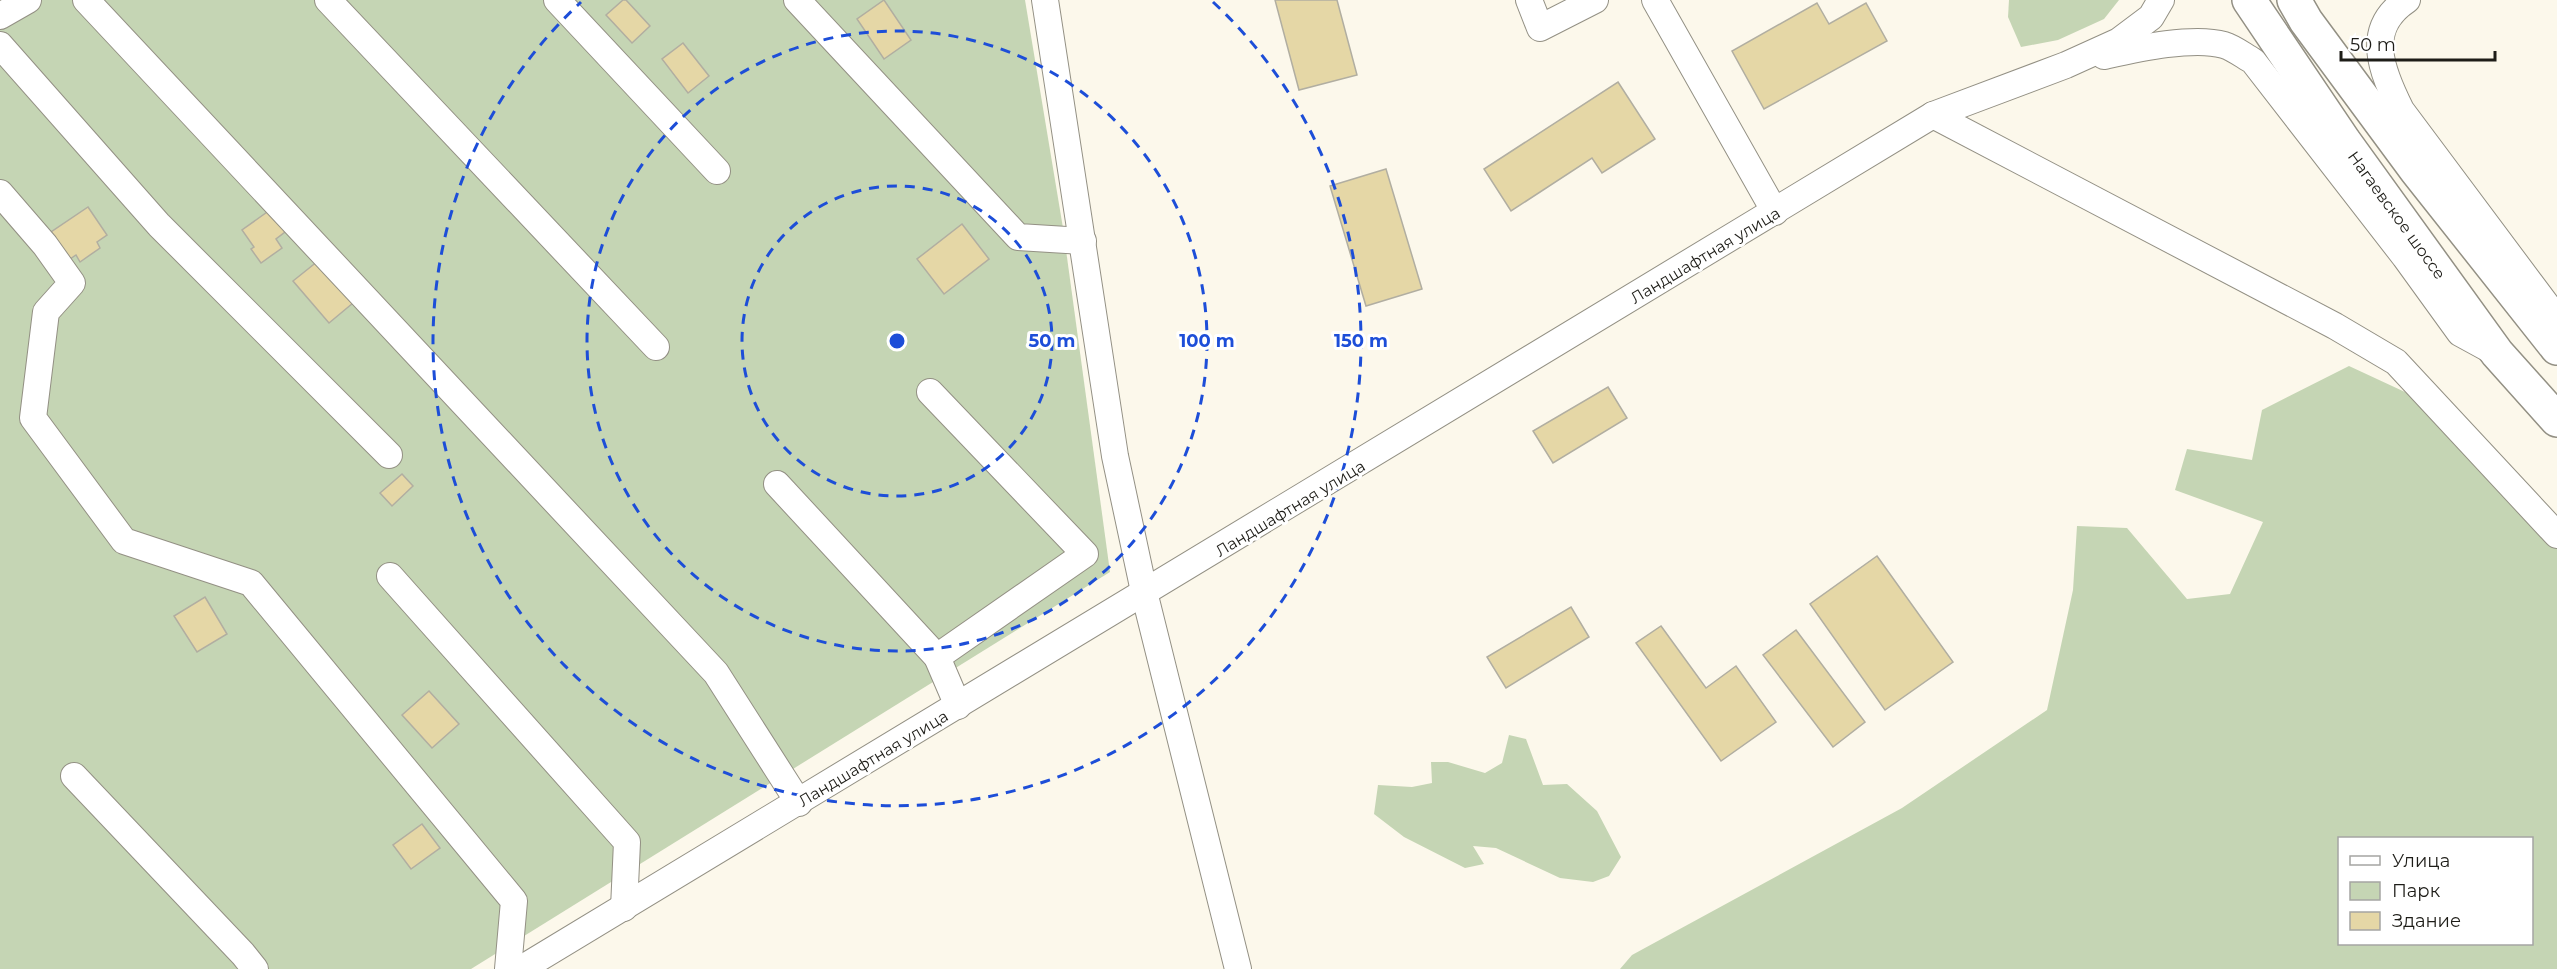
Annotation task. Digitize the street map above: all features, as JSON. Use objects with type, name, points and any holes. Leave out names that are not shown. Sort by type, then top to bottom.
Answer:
[{"type":"main road","name":"Нагаевское шоссе","points":[[2249,0],[2344,141],[2497,353],[2557,420]]},
{"type":"main road","points":[[2294,0],[2306,21],[2416,170],[2557,348]]},
{"type":"street","points":[[0,16],[28,0]]},
{"type":"street","points":[[86,0],[716,673],[799,803]]},
{"type":"street","points":[[328,0],[656,347]]},
{"type":"street","points":[[557,0],[717,171]]},
{"type":"street","points":[[797,0],[1018,237],[1083,241]]},
{"type":"street","points":[[1045,0],[1115,456],[1145,597],[1238,969]]},
{"type":"street","points":[[1529,0],[1540,28],[1595,0]]},
{"type":"street","points":[[1655,0],[1775,212]]},
{"type":"street","points":[[2066,64],[2119,41],[2151,17],[2161,0]]},
{"type":"street","points":[[2407,0],[2398,6],[2382,30],[2379,54],[2385,78],[2401,110],[2557,319]]},
{"type":"street","points":[[2066,64],[2136,49],[2189,43],[2224,45],[2253,61],[2405,257],[2460,333],[2497,353]]},
{"type":"street","points":[[0,45],[159,225],[389,455]]},
{"type":"street","name":"Ландшафтная улица","points":[[522,969],[958,706],[1145,597],[1933,115],[2066,64]]},
{"type":"street","points":[[1933,115],[2335,326],[2396,362],[2557,535]]},
{"type":"street","points":[[0,193],[45,245],[72,283],[46,312],[33,418],[124,541],[251,583],[514,901],[508,969]]},
{"type":"street","points":[[930,392],[1085,555],[937,657]]},
{"type":"street","points":[[777,484],[937,657],[958,706]]},
{"type":"street","points":[[390,576],[627,842],[624,908]]},
{"type":"street","points":[[74,776],[255,969]]},
{"type":"green space","points":[[0,0],[1025,0],[1063,228],[1110,572],[471,969],[0,969]]},
{"type":"green space","points":[[2009,0],[2119,0],[2104,19],[2058,40],[2021,47],[2008,17]]},
{"type":"green space","points":[[2349,366],[2420,399],[2557,540],[2557,969],[1620,969],[1632,955],[1902,808],[2047,710],[2073,590],[2077,526],[2127,528],[2187,599],[2230,594],[2263,522],[2175,490],[2187,449],[2252,460],[2262,410]]},
{"type":"green space","points":[[1509,735],[1526,739],[1543,785],[1567,784],[1597,811],[1621,857],[1609,876],[1593,882],[1560,878],[1496,848],[1473,846],[1484,864],[1465,868],[1404,837],[1374,814],[1378,785],[1412,787],[1432,783],[1431,762],[1448,762],[1485,773],[1502,763]]},
{"type":"building","points":[[626,0],[650,26],[632,43],[606,15]]},
{"type":"building","points":[[884,0],[911,40],[884,59],[857,19]]},
{"type":"building","points":[[1275,0],[1337,0],[1357,75],[1299,90]]},
{"type":"building","points":[[1817,3],[1829,24],[1866,3],[1887,41],[1764,109],[1732,51]]},
{"type":"building","points":[[683,43],[709,76],[688,93],[662,59]]},
{"type":"building","points":[[1618,82],[1655,139],[1602,173],[1592,158],[1511,211],[1484,169]]},
{"type":"building","points":[[1386,169],[1422,289],[1366,306],[1330,186]]},
{"type":"building","points":[[88,207],[107,235],[97,242],[100,248],[80,262],[76,255],[70,259],[51,232]]},
{"type":"building","points":[[270,210],[285,232],[276,239],[282,248],[261,263],[251,249],[254,247],[242,230]]},
{"type":"building","points":[[962,224],[989,259],[944,294],[917,259]]},
{"type":"building","points":[[318,261],[353,303],[329,323],[293,281]]},
{"type":"building","points":[[1608,387],[1627,418],[1553,463],[1533,431]]},
{"type":"building","points":[[402,474],[413,486],[392,506],[380,493]]},
{"type":"building","points":[[1877,556],[1953,662],[1885,710],[1810,604]]},
{"type":"building","points":[[205,597],[227,634],[197,652],[174,616]]},
{"type":"building","points":[[1571,607],[1589,637],[1506,688],[1487,657]]},
{"type":"building","points":[[1661,626],[1706,688],[1736,666],[1776,722],[1721,761],[1636,643]]},
{"type":"building","points":[[1796,630],[1865,722],[1833,747],[1763,655]]},
{"type":"building","points":[[429,691],[459,724],[432,748],[402,715]]},
{"type":"building","points":[[422,824],[440,848],[411,869],[393,845]]}]
